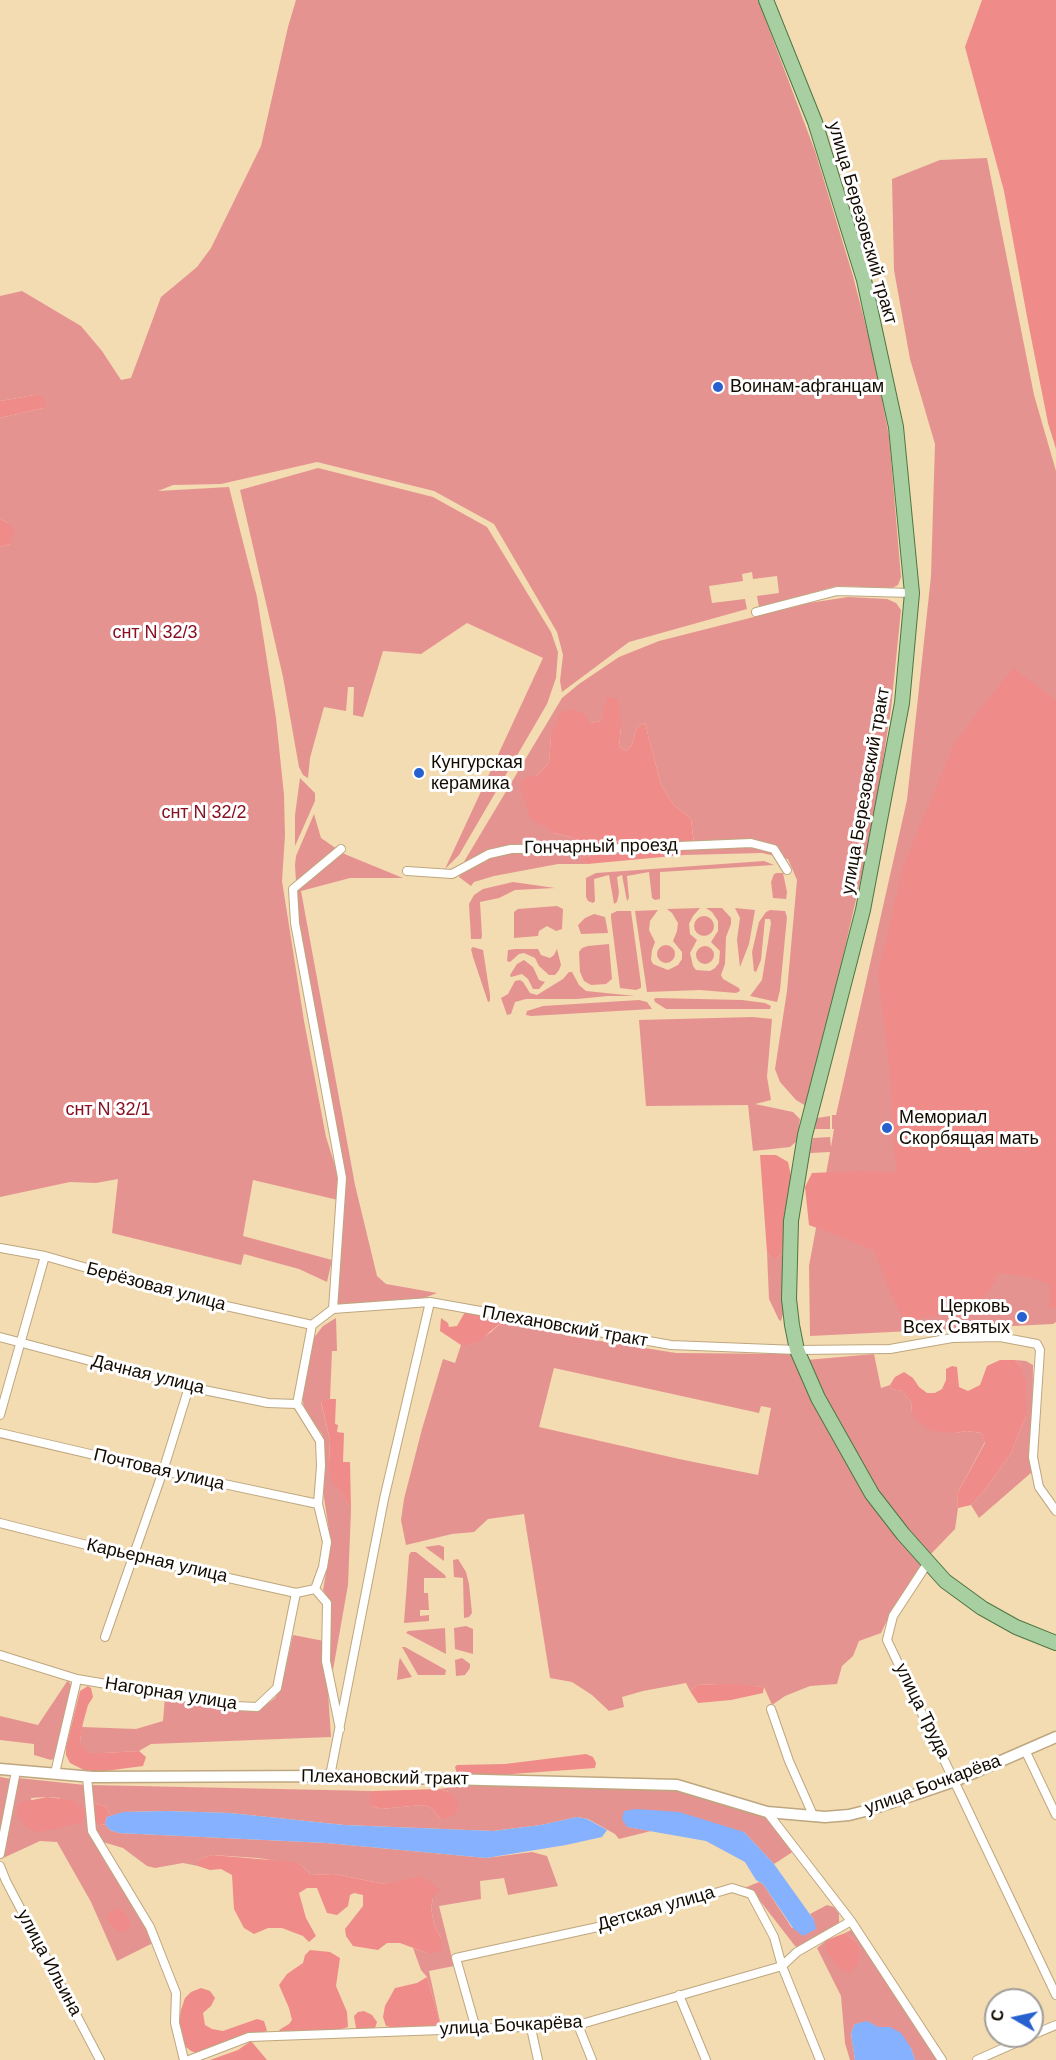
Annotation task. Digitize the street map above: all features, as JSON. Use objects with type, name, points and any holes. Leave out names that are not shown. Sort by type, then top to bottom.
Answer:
[{"type":"main road","name":"улица Березовский тракт","points":[[766,0],[815,122],[864,280],[896,427],[912,593],[902,703],[866,898],[805,1135],[791,1221],[789,1299],[797,1350],[818,1398],[872,1494],[903,1534],[945,1581],[982,1608],[1016,1627],[1056,1643]]},
{"type":"street","points":[[756,612],[837,591],[912,593]]},
{"type":"street","name":"Гончарный проезд","points":[[407,871],[452,874],[489,854],[511,849],[751,843],[774,849],[787,870]]},
{"type":"street","points":[[339,1729],[326,1661],[327,1602],[315,1589],[327,1542],[318,1504],[320,1441],[297,1404],[312,1325],[333,1309],[342,1178],[296,923],[293,889],[341,849]]},
{"type":"street","name":"Берёзовая улица","points":[[0,1248],[45,1256],[199,1300],[312,1325]]},
{"type":"street","points":[[0,1415],[45,1256]]},
{"type":"street","points":[[330,1776],[384,1499],[430,1302]]},
{"type":"street","name":"Плехановский тракт","points":[[333,1309],[430,1302],[671,1346],[797,1350],[890,1349],[952,1338],[1000,1337],[1037,1344],[1040,1350],[1033,1457],[1039,1486],[1056,1511]]},
{"type":"street","name":"Дачная улица","points":[[0,1337],[189,1387],[268,1403],[297,1404]]},
{"type":"street","points":[[105,1637],[163,1472],[189,1387]]},
{"type":"street","name":"Почтовая улица","points":[[0,1433],[163,1472],[318,1504]]},
{"type":"street","name":"Карьерная улица","points":[[0,1523],[134,1557],[296,1593],[315,1589]]},
{"type":"street","name":"улица Труда","points":[[929,1561],[893,1616],[887,1640],[1056,1995]]},
{"type":"street","name":"Нагорная улица","points":[[0,1655],[77,1679],[236,1706],[257,1707],[277,1688],[296,1593]]},
{"type":"street","points":[[55,1773],[77,1679]]},
{"type":"street","points":[[771,1709],[789,1761],[813,1815]]},
{"type":"street","name":"улица Бочкарёва","points":[[767,1812],[825,1817],[859,1812],[955,1781],[1056,1737]]},
{"type":"street","points":[[1025,1750],[1056,1815]]},
{"type":"street","name":"Плехановский тракт","points":[[0,1769],[87,1777],[330,1776],[677,1785],[767,1812]]},
{"type":"street","points":[[0,1854],[16,1771]]},
{"type":"street","points":[[87,1777],[92,1831],[150,1927],[176,1993],[175,2023],[186,2060]]},
{"type":"street","points":[[767,1812],[851,1920],[942,2060]]},
{"type":"street","name":"улица Ильина","points":[[0,1866],[3,1883],[100,2060]]},
{"type":"street","name":"Детская улица","points":[[476,2029],[456,1958],[607,1925],[732,1888],[751,1894],[774,1937],[782,1966],[820,2060]]},
{"type":"street","name":"улица Бочкарёва","points":[[186,2060],[249,2037],[578,2025],[782,1966],[797,1952],[851,1920]]},
{"type":"street","points":[[679,1995],[706,2060]]},
{"type":"street","points":[[578,2025],[592,2060]]},
{"type":"street","points":[[531,2028],[538,2060]]},
{"type":"street","points":[[977,2060],[1004,2048]]},
{"type":"green space","points":[[296,0],[758,0],[815,151],[853,276],[874,358],[889,436],[901,577],[898,585],[892,588],[837,586],[759,607],[757,596],[779,593],[777,576],[753,579],[752,572],[742,574],[743,581],[709,586],[712,603],[745,599],[747,609],[629,642],[562,692],[560,681],[563,655],[557,632],[494,524],[434,491],[317,462],[221,484],[173,485],[158,491],[229,487],[257,597],[276,718],[284,795],[285,835],[282,881],[304,1021],[326,1137],[337,1172],[338,1200],[253,1180],[243,1236],[332,1260],[327,1282],[299,1269],[244,1254],[241,1265],[112,1233],[118,1179],[96,1183],[70,1182],[0,1197],[0,547],[10,544],[8,523],[0,519],[0,418],[43,408],[34,395],[0,401],[0,296],[22,291],[81,326],[102,351],[121,380],[131,378],[161,297],[197,267],[211,248],[261,146]]},
{"type":"green space","points":[[987,158],[1034,395],[1056,471],[1056,1322],[1053,1324],[810,1336],[809,1266],[830,1152],[810,1153],[813,1138],[830,1137],[831,1147],[834,1129],[832,1129],[832,1115],[836,1115],[907,800],[931,576],[935,444],[910,359],[894,270],[892,179],[940,160]]},
{"type":"green space","points":[[318,468],[433,497],[487,527],[551,632],[558,652],[556,678],[547,704],[459,855],[445,869],[543,658],[467,623],[421,654],[383,651],[363,717],[353,715],[354,687],[348,687],[346,711],[324,707],[310,758],[308,778],[303,775],[299,767],[283,677],[240,490]]},
{"type":"green space","points":[[848,597],[887,599],[896,603],[901,610],[891,709],[872,830],[810,1100],[806,1106],[796,1100],[780,1082],[775,1069],[787,991],[797,880],[788,859],[762,853],[684,855],[694,843],[691,819],[673,804],[661,785],[645,723],[637,727],[632,745],[626,751],[619,746],[621,728],[604,711],[601,721],[551,736],[549,763],[536,776],[554,833],[598,848],[601,854],[582,858],[587,864],[558,864],[494,876],[474,882],[471,886],[459,877],[465,860],[562,698],[579,684],[619,657],[659,641],[809,603]]},
{"type":"green space","points":[[300,778],[315,793],[315,801],[295,846],[295,815]]},
{"type":"green space","points":[[314,814],[321,838],[337,849],[296,882],[296,856]]},
{"type":"green space","points":[[342,853],[403,878],[350,878],[301,891],[355,1185],[377,1276],[386,1284],[437,1293],[419,1300],[337,1305],[345,1175],[298,920],[296,889]]},
{"type":"green space","points":[[764,861],[774,865],[660,872],[660,899],[655,900],[652,898],[649,872],[627,876],[629,898],[627,901],[622,875],[617,877],[619,893],[617,902],[614,904],[609,875],[594,879],[595,901],[593,903],[586,897],[586,878],[596,873]]},
{"type":"green space","points":[[783,873],[786,899],[773,898],[771,882],[774,874]]},
{"type":"green space","points":[[513,882],[555,888],[515,890],[499,898],[480,902],[482,936],[481,939],[471,939],[469,904],[474,895],[483,889]]},
{"type":"green space","points":[[557,906],[563,909],[562,929],[556,931],[547,926],[539,931],[538,936],[514,938],[514,912],[518,909]]},
{"type":"green space","points":[[700,908],[689,924],[690,934],[697,940],[690,953],[693,966],[696,970],[710,971],[719,963],[720,951],[711,942],[718,931],[718,921],[706,908],[722,908],[731,918],[731,924],[726,937],[725,964],[721,975],[740,991],[736,993],[700,990],[647,992],[635,911],[658,910],[650,921],[649,930],[655,942],[651,960],[653,964],[668,970],[678,965],[682,959],[682,952],[673,941],[678,923],[667,909]]},
{"type":"green space","points":[[735,908],[755,910],[749,944],[740,967],[737,940],[740,918]]},
{"type":"green space","points":[[770,910],[785,911],[787,917],[777,1002],[750,996],[762,980],[770,919],[765,919],[761,960],[756,972],[752,952],[759,922]]},
{"type":"green space","points":[[617,911],[631,911],[641,984],[641,988],[636,990],[620,988],[611,918],[611,914]]},
{"type":"green space","points":[[594,914],[605,917],[608,933],[581,934],[578,925],[585,918]]},
{"type":"green space","points":[[704,916],[711,919],[714,926],[711,933],[704,936],[697,933],[694,926],[697,919]]},
{"type":"green space","points":[[609,944],[612,979],[606,984],[591,985],[584,981],[580,972],[579,952],[588,946]]},
{"type":"green space","points":[[662,945],[670,945],[675,950],[673,961],[662,963],[657,958],[657,950]]},
{"type":"green space","points":[[701,946],[709,946],[714,951],[712,962],[701,964],[696,959],[696,951]]},
{"type":"green space","points":[[473,947],[483,950],[490,995],[488,1002],[473,957],[471,949]]},
{"type":"green space","points":[[538,949],[541,955],[550,958],[557,949],[561,965],[559,970],[555,975],[549,975],[539,966],[535,958],[524,953],[519,954],[510,962],[507,961],[508,950]]},
{"type":"green space","points":[[524,960],[533,967],[539,980],[545,982],[539,989],[533,989],[528,979],[522,974],[511,977],[517,964]]},
{"type":"green space","points":[[569,972],[572,972],[579,985],[586,991],[635,996],[526,999],[515,1002],[511,1014],[507,1015],[501,998],[508,994],[515,981],[520,980],[530,993],[537,995],[563,979]]},
{"type":"green space","points":[[656,998],[742,1000],[771,1006],[770,1009],[666,1009],[655,1002]]},
{"type":"green space","points":[[639,1000],[647,1002],[652,1009],[526,1015],[527,1011],[543,1006]]},
{"type":"green space","points":[[753,1017],[772,1019],[767,1077],[771,1100],[755,1104],[793,1112],[800,1119],[797,1141],[790,1147],[753,1151],[748,1105],[646,1106],[639,1020]]},
{"type":"green space","points":[[830,1116],[830,1129],[815,1129],[817,1118]]},
{"type":"green space","points":[[767,1252],[771,1258],[777,1258],[782,1253],[783,1314],[781,1321],[769,1299]]},
{"type":"green space","points":[[336,1318],[337,1351],[332,1351],[330,1399],[321,1402],[330,1440],[329,1464],[351,1510],[348,1585],[333,1670],[330,1664],[330,1601],[323,1590],[330,1537],[323,1491],[325,1446],[322,1434],[305,1411],[301,1394],[313,1339],[323,1326]]},
{"type":"green space","points":[[503,1321],[570,1336],[676,1353],[792,1354],[922,1563],[892,1610],[881,1633],[859,1641],[853,1656],[842,1666],[837,1684],[810,1686],[785,1696],[772,1705],[764,1687],[697,1685],[690,1691],[686,1683],[622,1697],[624,1707],[609,1711],[592,1695],[572,1682],[550,1678],[524,1514],[488,1519],[474,1532],[452,1534],[406,1545],[401,1520],[404,1499],[443,1359],[455,1363],[461,1345],[470,1345],[491,1332]],"holes":[[[554,1368],[759,1413],[761,1406],[771,1408],[758,1475],[539,1427]]]},
{"type":"green space","points":[[874,1354],[881,1388],[890,1385],[892,1389],[902,1391],[911,1402],[912,1412],[955,1433],[966,1431],[982,1433],[985,1442],[957,1494],[955,1529],[930,1555],[875,1494],[841,1434],[807,1360]]},
{"type":"green space","points":[[1015,1360],[1026,1361],[1033,1365],[1032,1472],[979,1518],[971,1505],[1011,1453],[1026,1416],[1021,1366]]},
{"type":"green space","points":[[439,1545],[444,1547],[444,1561],[425,1547]]},
{"type":"green space","points":[[411,1552],[416,1552],[446,1578],[424,1578],[424,1593],[428,1593],[429,1610],[420,1610],[420,1616],[429,1615],[429,1621],[404,1623],[409,1555]]},
{"type":"green space","points":[[458,1559],[466,1572],[472,1613],[469,1617],[464,1618],[463,1578],[454,1577],[453,1560]]},
{"type":"green space","points":[[466,1626],[473,1629],[473,1654],[455,1649],[454,1628]]},
{"type":"green space","points":[[445,1628],[446,1654],[406,1633],[408,1631]]},
{"type":"green space","points":[[293,1635],[324,1641],[322,1659],[328,1692],[331,1737],[151,1744],[139,1751],[103,1753],[91,1753],[82,1748],[80,1741],[82,1727],[136,1729],[163,1721],[165,1697],[262,1708],[275,1698],[281,1687]]},
{"type":"green space","points":[[402,1647],[446,1670],[445,1675],[418,1675]]},
{"type":"green space","points":[[400,1658],[412,1677],[397,1680]]},
{"type":"green space","points":[[462,1658],[470,1664],[470,1668],[465,1675],[456,1676],[455,1660]]},
{"type":"green space","points":[[68,1680],[72,1687],[55,1758],[51,1760],[34,1755],[34,1744],[0,1740],[0,1716],[38,1725]]},
{"type":"green space","points":[[0,1777],[11,1779],[0,1839]]},
{"type":"green space","points":[[18,1778],[85,1785],[90,1832],[102,1857],[147,1929],[153,1943],[117,1961],[91,1902],[57,1842],[40,1841],[1,1859]],"holes":[[[31,1798],[60,1798],[64,1825],[38,1833]]]},
{"type":"green space","points":[[90,1785],[373,1791],[370,1796],[372,1806],[381,1809],[422,1805],[430,1807],[441,1819],[449,1792],[438,1789],[465,1786],[671,1788],[767,1816],[794,1851],[774,1864],[744,1832],[627,1827],[651,1831],[619,1839],[615,1834],[588,1819],[577,1817],[541,1825],[493,1831],[344,1825],[230,1813],[124,1812],[111,1816],[106,1807],[92,1802]]},
{"type":"green space","points":[[105,1824],[110,1830],[119,1833],[327,1843],[486,1858],[532,1852],[547,1856],[558,1886],[508,1895],[504,1878],[480,1881],[481,1899],[439,1906],[454,1966],[429,1971],[441,2026],[427,1977],[421,1970],[413,1948],[427,1953],[441,1938],[434,1925],[431,1908],[433,1898],[400,1882],[384,1884],[334,1874],[311,1875],[301,1865],[258,1858],[212,1855],[198,1860],[198,1866],[183,1863],[155,1868],[147,1866],[123,1848],[103,1842],[95,1826]]},
{"type":"green space","points":[[759,1882],[763,1884],[792,1928],[814,1920],[810,1914],[827,1905],[834,1907],[839,1914],[839,1925],[799,1948],[795,1946],[754,1893],[744,1888]]},
{"type":"green space","points":[[853,1929],[937,2060],[915,2060],[911,2048],[890,2027],[878,2027],[867,2022],[855,2024],[851,2033],[855,2060],[850,2060],[845,2043],[841,1996],[817,1948],[827,1940],[855,1941],[845,1933]]},
{"type":"shaded area","points":[[982,0],[1056,0],[1056,449],[1048,423],[1004,191],[965,47]]},
{"type":"shaded area","points":[[34,395],[44,397],[46,402],[43,408],[0,418],[0,401]]},
{"type":"shaded area","points":[[0,519],[8,523],[15,531],[10,544],[0,547]]},
{"type":"shaded area","points":[[1013,668],[1056,700],[1056,1307],[1049,1309],[1049,1284],[1028,1277],[999,1273],[978,1310],[904,1320],[874,1250],[809,1225],[805,1187],[812,1173],[897,1172],[893,1143],[891,1083],[878,974],[903,867],[955,742]]},
{"type":"shaded area","points":[[607,697],[616,698],[620,709],[619,746],[626,751],[632,745],[637,727],[645,723],[661,785],[673,804],[691,819],[694,844],[684,855],[587,864],[581,858],[601,854],[598,848],[554,833],[530,818],[520,786],[524,778],[536,776],[549,763],[551,736],[560,712],[570,709],[583,713],[590,723],[601,721]]},
{"type":"shaded area","points":[[760,1155],[776,1155],[788,1162],[791,1176],[782,1253],[777,1258],[771,1258],[767,1252]]},
{"type":"shaded area","points":[[465,1312],[503,1321],[480,1340],[470,1345],[461,1345],[440,1331],[441,1318],[448,1323],[449,1327],[457,1326]]},
{"type":"shaded area","points":[[1000,1360],[1015,1360],[1021,1366],[1026,1383],[1026,1416],[1011,1453],[984,1491],[971,1505],[958,1508],[957,1494],[985,1443],[982,1433],[932,1431],[919,1423],[912,1412],[911,1402],[902,1391],[892,1389],[890,1385],[895,1377],[904,1372],[927,1393],[935,1393],[942,1389],[946,1380],[946,1369],[952,1366],[957,1367],[959,1387],[968,1391],[980,1385],[987,1366]]},
{"type":"shaded area","points":[[336,1399],[337,1432],[344,1433],[343,1462],[350,1462],[351,1510],[342,1492],[332,1483],[329,1464],[330,1440],[321,1401]]},
{"type":"shaded area","points":[[734,1684],[764,1687],[763,1693],[731,1700],[698,1703],[690,1691],[697,1685]]},
{"type":"shaded area","points":[[88,1686],[91,1688],[93,1697],[83,1723],[80,1741],[83,1748],[91,1753],[139,1751],[146,1757],[143,1766],[90,1773],[70,1763],[66,1755],[66,1747],[80,1691]]},
{"type":"shaded area","points":[[586,1754],[593,1757],[596,1763],[595,1768],[498,1775],[457,1774],[455,1767],[457,1765],[505,1764]]},
{"type":"shaded area","points":[[438,1789],[449,1792],[458,1802],[459,1808],[446,1819],[441,1819],[430,1807],[422,1805],[381,1809],[370,1803],[370,1795],[373,1791]]},
{"type":"shaded area","points":[[47,1797],[72,1800],[82,1806],[85,1811],[83,1822],[38,1833],[25,1826],[18,1815],[17,1807],[22,1802]]},
{"type":"shaded area","points":[[92,1802],[106,1807],[111,1816],[107,1817],[105,1824],[95,1826]]},
{"type":"shaded area","points":[[212,1855],[294,1862],[301,1865],[311,1875],[334,1874],[384,1884],[422,1876],[440,1889],[433,1898],[431,1908],[434,1925],[441,1938],[441,1952],[427,1953],[400,1943],[387,1943],[378,1950],[353,1946],[346,1936],[345,1929],[363,1906],[363,1895],[354,1893],[350,1895],[348,1906],[337,1915],[327,1913],[317,1888],[307,1888],[299,1893],[306,1918],[316,1936],[309,1942],[303,1936],[282,1928],[268,1928],[254,1934],[244,1928],[234,1909],[232,1875],[221,1869],[210,1870],[198,1866],[198,1860]]},
{"type":"shaded area","points":[[118,1908],[125,1913],[130,1922],[130,1928],[124,1932],[117,1931],[108,1920],[108,1913]]},
{"type":"shaded area","points":[[845,1933],[855,1941],[859,1951],[858,1964],[851,1972],[844,1971],[836,1965],[825,1949],[827,1940]]},
{"type":"shaded area","points":[[310,1950],[330,1952],[340,1958],[336,1986],[347,2012],[348,2027],[282,2033],[279,2030],[292,2020],[279,1985],[287,1974],[303,1963],[305,1955]]},
{"type":"shaded area","points":[[427,1977],[441,2026],[394,2028],[386,2026],[383,2017],[385,2006],[395,1988],[417,1983]]},
{"type":"shaded area","points":[[201,1988],[210,1991],[215,1998],[211,2006],[203,2013],[205,2025],[223,2031],[257,2019],[264,2021],[267,2031],[196,2053],[191,2051],[186,2047],[179,2021],[185,1998],[191,1992]]},
{"type":"shaded area","points":[[364,2011],[372,2015],[377,2022],[375,2028],[358,2030],[356,2028],[354,2016]]},
{"type":"shaded area","points":[[251,2041],[267,2060],[210,2060],[238,2050]]},
{"type":"water","points":[[636,1809],[679,1812],[744,1832],[774,1864],[814,1920],[816,1929],[803,1936],[793,1928],[745,1862],[706,1841],[627,1827],[622,1819],[624,1811]]},
{"type":"water","points":[[123,1812],[230,1813],[344,1825],[493,1831],[541,1825],[577,1817],[587,1819],[607,1830],[602,1837],[486,1858],[327,1843],[119,1833],[110,1830],[105,1824],[107,1817]]},
{"type":"water","points":[[867,2021],[878,2027],[890,2027],[901,2033],[911,2048],[915,2060],[855,2060],[851,2033],[855,2024]]},
{"type":"place","name":"Воинам-афганцам","points":[[718,387]]},
{"type":"place","name":"Кунгурская керамика","points":[[419,773]]},
{"type":"place","name":"Мемориал Скорбящая мать","points":[[887,1128]]},
{"type":"place","name":"Церковь Всех Святых","points":[[1022,1317]]},
{"type":"park label","name":"снт N 32/3","points":[[155,633]]},
{"type":"park label","name":"снт N 32/2","points":[[204,813]]},
{"type":"park label","name":"снт N 32/1","points":[[108,1110]]}]
